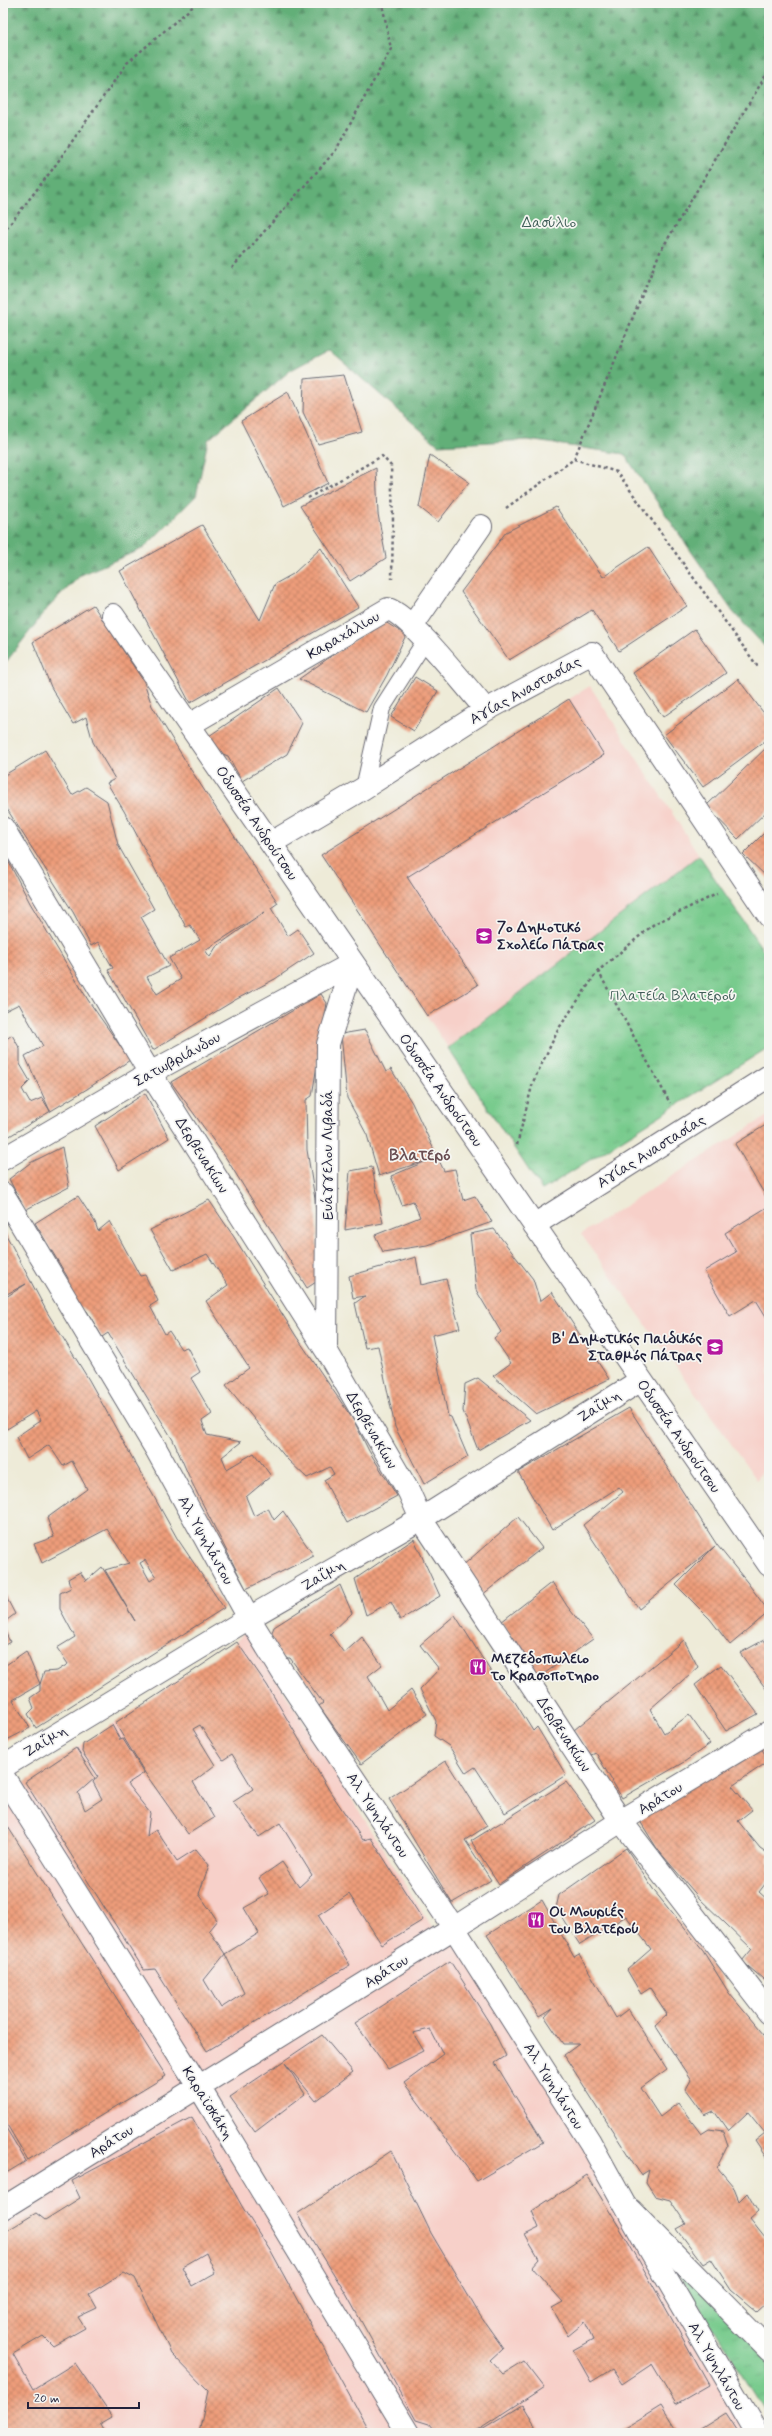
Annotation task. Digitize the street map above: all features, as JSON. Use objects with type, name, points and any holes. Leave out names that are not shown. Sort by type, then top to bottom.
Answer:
[{"type":"street","points":[[419,633],[481,526]]},
{"type":"street","name":"Καραχάλιου","points":[[189,725],[388,609],[396,611],[419,633],[486,710]]},
{"type":"street","name":"Οδυσσέα Ανδρούτσου","points":[[113,615],[769,1565]]},
{"type":"street","name":"Αγίας Αναστασίας","points":[[271,843],[364,788],[486,710],[592,653],[769,916]]},
{"type":"street","name":"Δερβενακίων","points":[[3,828],[150,1073],[326,1350],[409,1492],[421,1519],[621,1821],[769,2013]]},
{"type":"street","name":"Σατωβριάνδου","points":[[3,1159],[150,1073],[353,963]]},
{"type":"street","name":"Ευάγγελου Λιβαδά","points":[[326,1350],[328,1044],[353,963]]},
{"type":"street","name":"Αγίας Αναστασίας","points":[[534,1225],[769,1076]]},
{"type":"street","name":"Αλ. Υψηλάντου","points":[[3,1194],[156,1450],[249,1618],[283,1674],[454,1928],[590,2142],[756,2433]]},
{"type":"street","name":"Ζαΐμη","points":[[3,1767],[249,1618],[421,1519],[641,1380]]},
{"type":"street","name":"Αράτου","points":[[3,2208],[454,1928],[621,1821],[769,1732]]},
{"type":"street","name":"Καραϊσκάκη","points":[[3,1776],[199,2087],[408,2433]]},
{"type":"street","points":[[623,2202],[769,2350]]},
{"type":"lane","points":[[364,788],[382,708],[419,633]]},
{"type":"path","points":[[3,233],[52,170],[127,63],[197,3]]},
{"type":"path","points":[[232,268],[336,150],[391,49],[382,3]]},
{"type":"path","points":[[481,526],[574,459],[660,252],[769,70]]},
{"type":"path","points":[[308,498],[382,456],[391,466],[393,577],[388,609]]},
{"type":"path","points":[[574,459],[617,472],[758,667]]},
{"type":"path","points":[[507,1186],[533,1082],[559,1028],[598,971],[654,924],[746,882]]},
{"type":"path","points":[[598,971],[685,1130]]},
{"type":"shaded area","name":"7ο Δημοτικό Σχολείο Πάτρας","points":[[590,686],[699,855],[448,1048],[321,855]]},
{"type":"shaded area","name":"Β' Δημοτικός Παιδικός Σταθμός Πάτρας","points":[[769,1115],[769,1459],[757,1480],[581,1234]]},
{"type":"shaded area","points":[[245,1629],[439,1938],[454,1928],[757,2433],[3,2433],[3,1797],[237,1642]]},
{"type":"green space","name":"Δασύλιο","points":[[3,3],[769,3],[769,651],[733,612],[624,454],[528,440],[438,445],[329,350],[291,370],[208,440],[196,496],[144,548],[81,575],[47,609],[3,666]]},
{"type":"green space","name":"Πλατεία Βλατερού","points":[[699,855],[769,959],[769,1047],[542,1190],[448,1048]]},
{"type":"green space","points":[[673,2264],[769,2360],[769,2417]]},
{"type":"building","points":[[344,375],[362,432],[318,444],[303,412],[304,379]]},
{"type":"building","points":[[288,392],[328,483],[284,506],[241,421]]},
{"type":"building","points":[[430,455],[469,482],[438,522],[419,507]]},
{"type":"building","points":[[376,468],[378,514],[386,558],[350,581],[300,506]]},
{"type":"building","points":[[556,507],[603,577],[648,547],[687,606],[619,651],[592,610],[509,660],[461,592],[506,532]]},
{"type":"building","points":[[202,525],[260,620],[275,584],[293,574],[321,548],[358,607],[190,703],[120,571]]},
{"type":"building","points":[[93,605],[144,682],[152,706],[191,770],[278,903],[271,908],[288,936],[298,929],[314,953],[275,979],[235,1000],[153,1050],[108,970],[113,968],[98,942],[91,946],[73,912],[3,803],[3,776],[45,750],[72,795],[86,787],[107,801],[118,845],[154,909],[141,917],[169,966],[147,977],[157,994],[181,979],[169,958],[200,940],[190,925],[186,927],[124,811],[107,783],[115,779],[93,742],[86,717],[73,724],[51,687],[33,642]],"holes":[[[265,912],[216,947],[210,957],[205,950]]]},
{"type":"building","points":[[382,620],[406,635],[387,675],[366,712],[299,679]]},
{"type":"building","points":[[695,629],[726,673],[663,717],[633,673]]},
{"type":"building","points":[[415,677],[438,691],[414,731],[391,717]]},
{"type":"building","points":[[738,679],[769,720],[769,738],[703,787],[664,735]]},
{"type":"building","points":[[279,688],[302,723],[287,754],[242,781],[228,756],[218,752],[209,736]]},
{"type":"building","points":[[569,699],[604,755],[407,877],[478,985],[427,1016],[321,855]]},
{"type":"building","points":[[769,745],[769,809],[738,839],[706,806]]},
{"type":"building","points":[[769,828],[769,879],[743,854]]},
{"type":"building","points":[[3,851],[30,903],[88,1000],[130,1060],[87,1089],[3,1140],[3,1037],[5,1040],[12,1035],[20,1049],[20,1064],[30,1081],[22,1089],[30,1103],[42,1098],[50,1111],[25,1056],[43,1046],[19,1004],[3,1012]]},
{"type":"building","points":[[321,994],[327,1003],[312,1096],[306,1100],[307,1150],[315,1199],[319,1280],[307,1288],[226,1158],[171,1082]]},
{"type":"building","points":[[365,1030],[386,1072],[391,1069],[412,1103],[444,1171],[455,1169],[463,1200],[475,1196],[492,1222],[427,1245],[383,1252],[375,1235],[420,1217],[413,1201],[402,1205],[391,1176],[434,1158],[379,1176],[367,1135],[347,1098],[341,1034]]},
{"type":"building","points":[[145,1093],[169,1138],[119,1170],[95,1126]]},
{"type":"building","points":[[769,1123],[769,1202],[735,1144]]},
{"type":"building","points":[[62,1147],[69,1187],[25,1210],[9,1179],[30,1163]]},
{"type":"building","points":[[372,1167],[383,1223],[345,1230],[350,1171]]},
{"type":"building","points":[[78,1196],[95,1222],[98,1231],[110,1221],[140,1276],[145,1275],[158,1301],[150,1306],[165,1334],[169,1331],[181,1349],[187,1347],[200,1372],[191,1378],[212,1414],[202,1421],[207,1435],[241,1442],[222,1457],[227,1469],[254,1453],[271,1476],[246,1497],[254,1516],[268,1508],[274,1520],[283,1511],[314,1556],[246,1589],[192,1483],[173,1440],[108,1333],[102,1337],[87,1311],[77,1307],[67,1287],[68,1278],[35,1223]]},
{"type":"building","points":[[209,1200],[296,1336],[354,1421],[369,1451],[397,1496],[347,1523],[324,1480],[334,1474],[330,1467],[307,1478],[287,1459],[226,1385],[249,1368],[206,1301],[228,1285],[207,1254],[173,1270],[150,1230]]},
{"type":"building","points":[[769,1206],[769,1317],[767,1318],[756,1300],[730,1316],[704,1271],[736,1252],[725,1233]]},
{"type":"building","points":[[3,1229],[47,1312],[89,1380],[177,1538],[224,1608],[36,1728],[28,1714],[34,1708],[30,1698],[40,1691],[40,1684],[44,1672],[57,1671],[68,1664],[57,1648],[75,1637],[60,1609],[60,1593],[71,1588],[68,1579],[80,1572],[86,1581],[102,1567],[135,1621],[105,1570],[129,1563],[107,1529],[42,1563],[34,1544],[54,1537],[47,1518],[87,1489],[72,1461],[63,1466],[49,1445],[27,1459],[16,1437],[41,1420],[36,1411],[7,1429],[3,1422],[3,1299],[26,1284],[3,1296]],"holes":[[[145,1560],[156,1577],[150,1581],[140,1563]]]},
{"type":"building","points":[[494,1229],[533,1279],[540,1301],[552,1292],[609,1379],[536,1414],[493,1376],[511,1363],[494,1338],[501,1332],[476,1290],[470,1234]]},
{"type":"building","points":[[416,1257],[421,1285],[446,1279],[460,1328],[432,1335],[448,1416],[451,1417],[468,1457],[424,1484],[395,1427],[378,1346],[365,1348],[355,1303],[365,1296],[353,1298],[349,1276]]},
{"type":"building","points":[[478,1378],[530,1420],[478,1450],[463,1411],[465,1384]]},
{"type":"building","points":[[629,1408],[717,1545],[769,1612],[730,1645],[710,1619],[676,1585],[715,1546],[639,1609],[583,1525],[623,1492],[619,1487],[552,1530],[518,1472]]},
{"type":"building","points":[[518,1517],[542,1548],[482,1595],[461,1567]]},
{"type":"building","points":[[414,1539],[440,1596],[400,1620],[391,1602],[366,1615],[355,1579]]},
{"type":"building","points":[[552,1582],[567,1606],[593,1639],[538,1678],[501,1622]]},
{"type":"building","points":[[340,1585],[352,1613],[330,1634],[344,1653],[362,1637],[382,1665],[368,1676],[387,1710],[411,1690],[427,1714],[361,1764],[319,1706],[323,1703],[290,1658],[281,1658],[270,1637],[274,1627]]},
{"type":"building","points":[[3,1591],[15,1614],[3,1623]]},
{"type":"building","points":[[455,1615],[498,1683],[515,1702],[533,1731],[537,1727],[566,1775],[505,1813],[475,1767],[466,1773],[449,1746],[434,1736],[436,1721],[420,1689],[439,1669],[420,1645]]},
{"type":"building","points":[[3,1627],[10,1642],[3,1646]]},
{"type":"building","points":[[684,1640],[698,1667],[650,1709],[664,1733],[689,1715],[710,1744],[684,1762],[622,1798],[596,1753],[591,1755],[574,1730]]},
{"type":"building","points":[[764,1640],[769,1647],[769,1693],[740,1653]]},
{"type":"building","points":[[237,1642],[267,1685],[329,1790],[363,1840],[371,1838],[423,1920],[382,1945],[349,1894],[318,1915],[350,1965],[207,2051],[155,1969],[144,1970],[25,1782],[76,1748],[95,1778],[78,1793],[85,1810],[102,1799],[93,1782],[98,1776],[82,1752],[83,1744],[112,1725],[120,1740],[123,1739],[144,1773],[127,1784],[150,1813],[147,1836],[156,1830],[177,1861],[196,1849],[209,1865],[199,1894],[217,1920],[209,1930],[225,1954],[259,1933],[244,1908],[269,1894],[259,1878],[282,1862],[299,1887],[312,1875],[280,1823],[259,1837],[233,1802],[253,1789],[232,1754],[223,1760],[200,1725],[193,1729],[215,1765],[193,1782],[214,1818],[188,1834],[145,1773],[115,1723]],"holes":[[[225,1954],[244,1993],[221,2008],[204,1980]]]},
{"type":"building","points":[[26,1651],[40,1684],[13,1700],[30,1728],[3,1742],[3,1660],[6,1665]]},
{"type":"building","points":[[721,1665],[758,1714],[726,1731],[695,1685]]},
{"type":"building","points":[[757,1741],[769,1761],[732,1786],[752,1810],[738,1821],[760,1848],[769,1854],[769,1879],[759,1892],[769,1901],[769,1984],[742,1961],[752,1949],[700,1899],[658,1850],[638,1818]]},
{"type":"building","points":[[446,1761],[487,1826],[465,1840],[491,1880],[452,1903],[389,1799]]},
{"type":"building","points":[[566,1782],[595,1820],[499,1884],[471,1841]]},
{"type":"building","points":[[3,1819],[166,2076],[28,2160],[3,2118],[3,1924],[6,1922],[3,1917]]},
{"type":"building","points":[[626,1848],[655,1892],[703,1951],[729,1993],[769,2041],[769,2162],[755,2141],[765,2133],[748,2112],[728,2131],[714,2111],[705,2115],[686,2089],[691,2080],[655,2025],[667,2014],[650,1988],[641,1994],[627,1970],[651,1949],[626,1916],[580,1945],[556,1908],[559,1895]]},
{"type":"building","points":[[542,1900],[574,1957],[579,1954],[616,2018],[628,2009],[667,2069],[641,2088],[660,2117],[678,2103],[701,2134],[709,2129],[723,2131],[728,2145],[717,2167],[733,2186],[739,2201],[747,2193],[758,2212],[750,2219],[769,2243],[769,2301],[757,2312],[731,2290],[711,2259],[703,2264],[677,2229],[686,2224],[670,2200],[655,2196],[646,2182],[649,2170],[641,2175],[564,2055],[579,2044],[563,2044],[545,2017],[552,2009],[539,2017],[487,1935]]},
{"type":"building","points":[[450,1961],[490,2024],[506,2056],[495,2063],[543,2142],[477,2181],[404,2083],[443,2054],[430,2029],[413,2033],[424,2051],[388,2069],[355,2023]]},
{"type":"building","points":[[322,2035],[353,2072],[316,2101],[285,2063],[305,2094],[255,2132],[230,2097]]},
{"type":"building","points":[[192,2117],[243,2208],[271,2252],[370,2433],[199,2433],[208,2391],[171,2353],[135,2278],[124,2272],[89,2294],[97,2308],[78,2317],[85,2328],[53,2346],[43,2336],[13,2354],[33,2389],[75,2363],[112,2417],[100,2424],[105,2433],[3,2433],[3,2233],[36,2213],[45,2220],[80,2198],[72,2181]],"holes":[[[206,2253],[215,2273],[192,2286],[182,2267]]]},
{"type":"building","points":[[3,2123],[26,2161],[3,2175]]},
{"type":"building","points":[[391,2151],[431,2233],[481,2317],[503,2348],[490,2360],[503,2374],[524,2361],[544,2387],[474,2433],[436,2433],[429,2424],[416,2420],[346,2294],[297,2214]]},
{"type":"building","points":[[587,2175],[629,2243],[709,2385],[676,2404],[652,2364],[622,2384],[612,2369],[591,2382],[573,2350],[593,2339],[585,2322],[568,2336],[552,2308],[563,2302],[532,2267],[539,2259],[525,2235],[539,2228],[532,2211]]},
{"type":"building","points":[[523,2405],[540,2433],[477,2433]]},
{"type":"building","points":[[661,2406],[678,2433],[619,2432]]},
{"type":"building","points":[[726,2413],[739,2433],[694,2433]]},
{"type":"place","name":"7ο Δημοτικό Σχολείο Πάτρας","points":[[484,936]]},
{"type":"place","name":"Β' Δημοτικός Παιδικός Σταθμός Πάτρας","points":[[715,1347]]},
{"type":"place","name":"Μεζεδοπωλειο το Κρασοποτηρο","points":[[478,1667]]},
{"type":"place","name":"Οι Μουριές του Βλατερού","points":[[536,1920]]},
{"type":"district","name":"Βλατερό","points":[[420,1154]]}]
